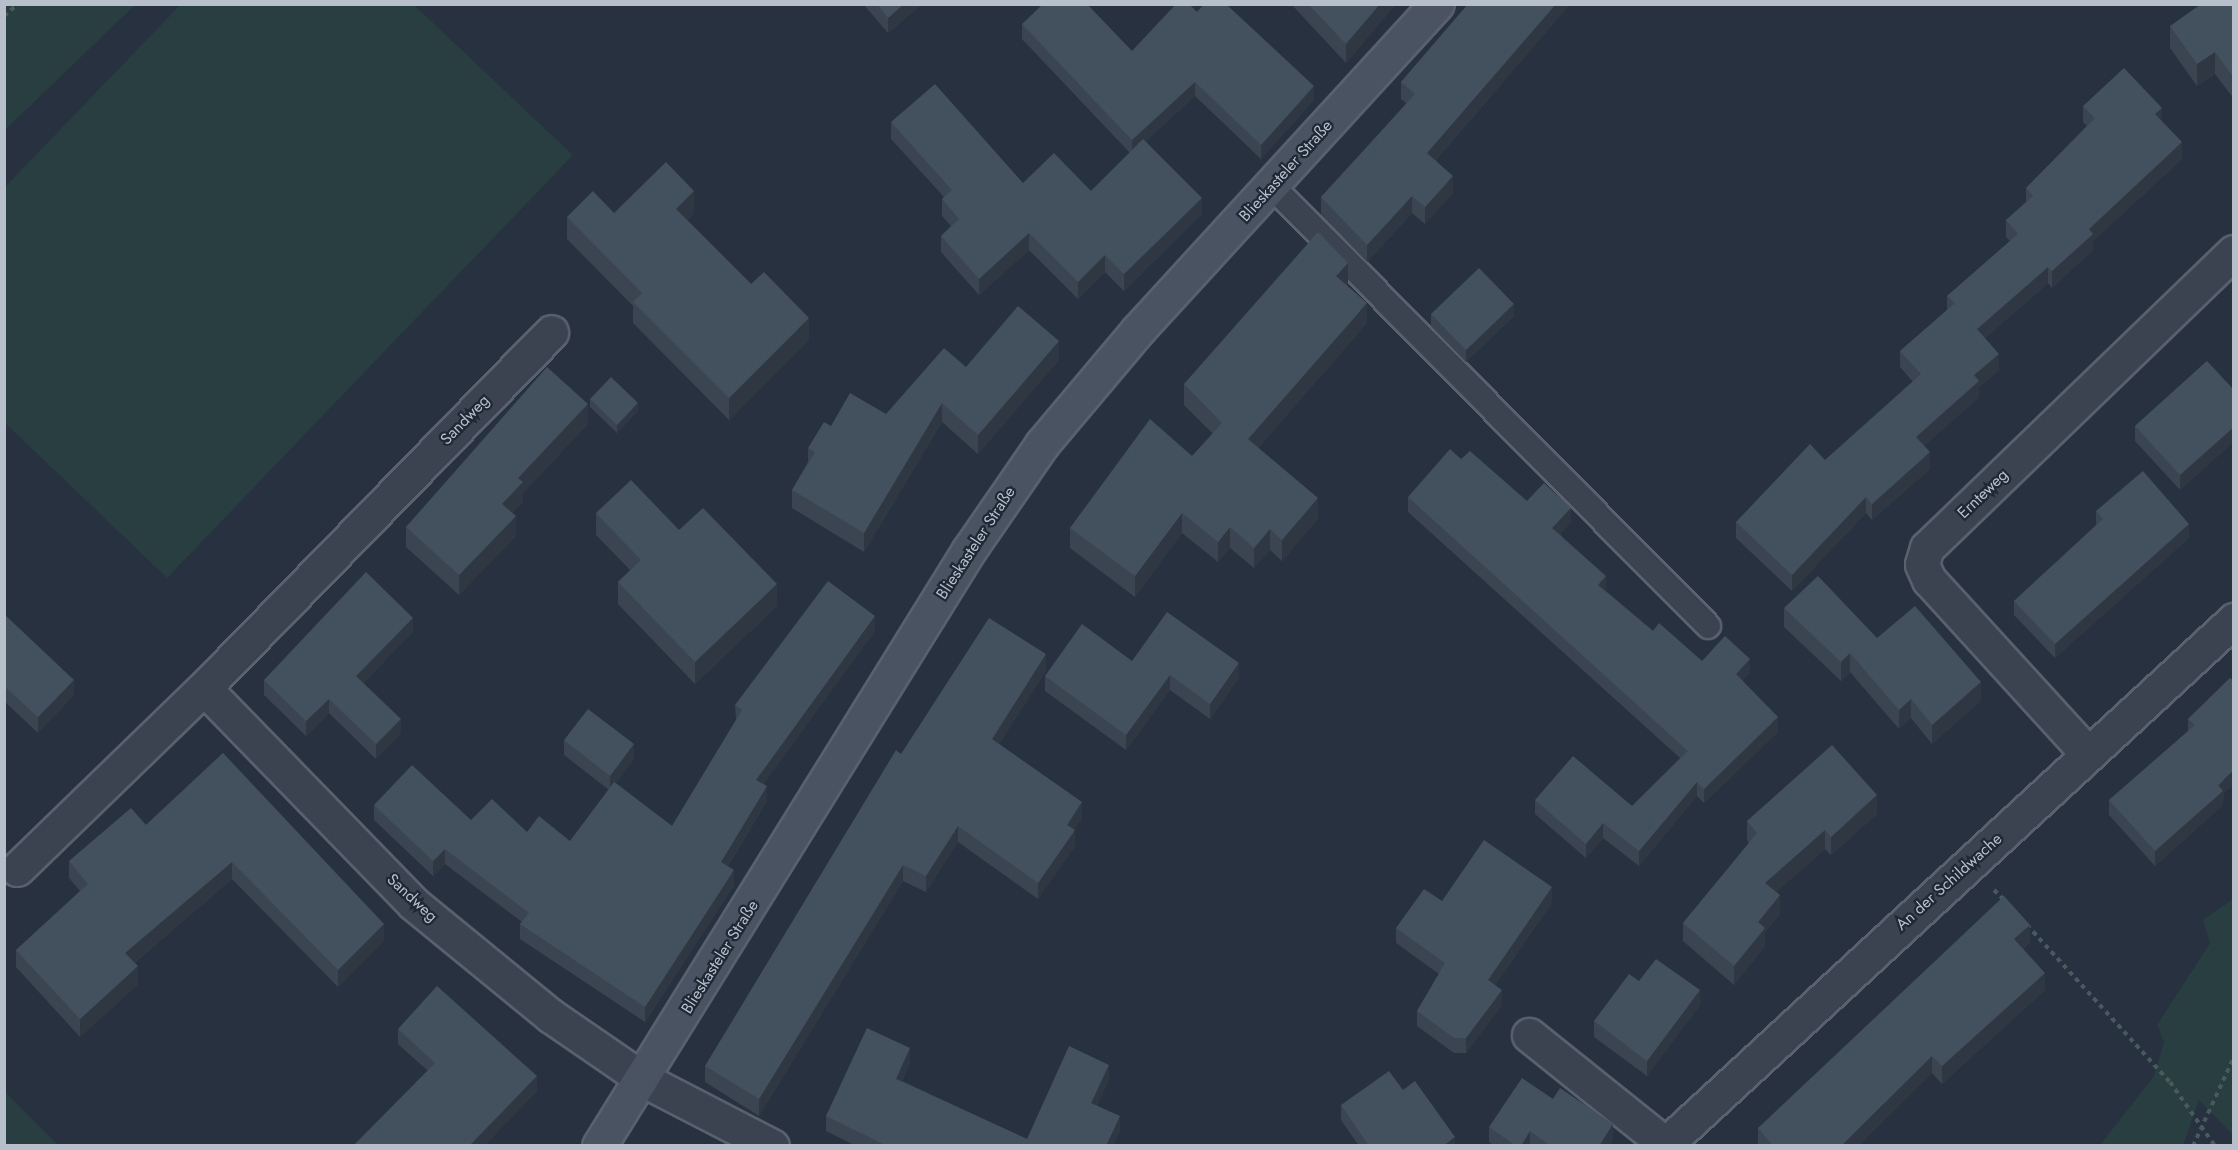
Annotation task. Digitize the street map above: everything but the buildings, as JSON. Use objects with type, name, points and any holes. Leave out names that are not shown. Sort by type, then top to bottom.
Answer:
[{"type":"street","name":"Blieskasteler Straße","points":[[599,1146],[644,1080],[969,550],[1042,444],[1138,330],[1273,187],[1437,4]]},
{"type":"street","name":"Ernteweg","points":[[2088,754],[1929,580],[1922,564],[1927,548],[2234,252]]},
{"type":"street","name":"Sandweg","points":[[11,864],[204,688],[551,332]]},
{"type":"street","name":"An der Schildwache","points":[[1529,1035],[1664,1145],[2234,620]]},
{"type":"street","name":"Sandweg","points":[[204,688],[414,904],[551,1016],[644,1080],[772,1146]]},
{"type":"lane","points":[[1273,187],[1708,626]]},
{"type":"path","points":[[4,16],[18,4]]},
{"type":"path","points":[[1970,863],[2010,907]]},
{"type":"path","points":[[2018,916],[2170,1082],[2215,1146]]},
{"type":"path","points":[[2193,1146],[2201,1124],[2234,1057]]},
{"type":"green space","points":[[5,4],[135,4],[135,5],[5,130]]},
{"type":"green space","points":[[180,5],[414,5],[573,155],[167,578],[5,423],[4,188]]},
{"type":"green space","points":[[2233,899],[2233,1135],[2199,1100],[2183,1145],[2100,1145],[2154,1076],[2164,1042],[2157,1025],[2210,943],[2203,920]]},
{"type":"green space","points":[[5,1092],[58,1145],[5,1145]]}]
